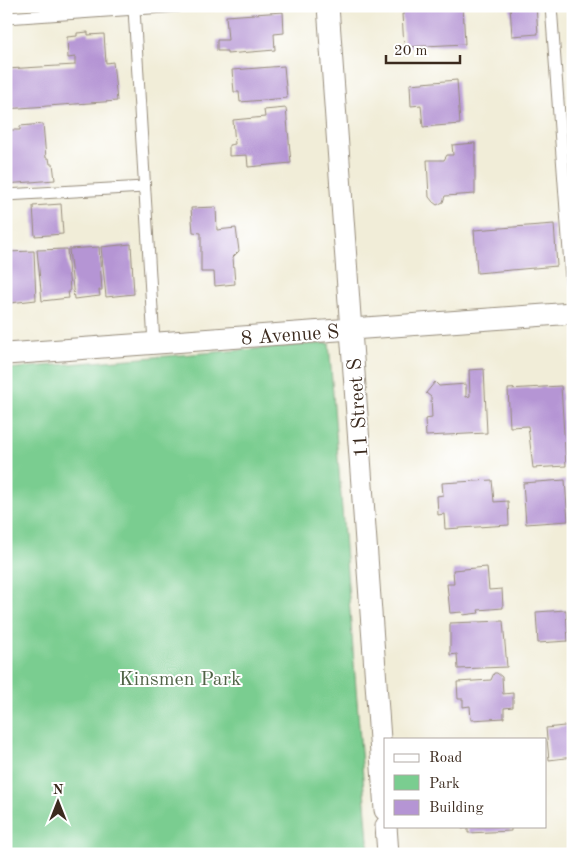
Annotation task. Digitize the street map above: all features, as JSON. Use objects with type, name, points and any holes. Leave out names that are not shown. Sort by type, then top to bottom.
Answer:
[{"type":"street","name":"11 Street S","points":[[328,6],[384,796]]},
{"type":"street","name":"8 Avenue S","points":[[6,354],[573,313]]},
{"type":"street","points":[[386,828],[388,854]]},
{"type":"lane","points":[[6,18],[179,6]]},
{"type":"lane","points":[[551,6],[573,306]]},
{"type":"lane","points":[[134,9],[154,344]]},
{"type":"lane","points":[[6,195],[144,187]]},
{"type":"green space","name":"Kinsmen Park","points":[[329,343],[369,854],[6,854],[6,369]]},
{"type":"building","points":[[404,6],[463,6],[465,44],[404,47],[402,14],[404,14]]},
{"type":"building","points":[[510,6],[536,6],[538,34],[512,36]]},
{"type":"building","points":[[283,12],[284,33],[274,34],[275,50],[227,54],[227,51],[217,51],[217,40],[228,40],[226,16]]},
{"type":"building","points":[[88,32],[88,35],[104,34],[106,63],[113,62],[117,101],[6,109],[6,69],[75,65],[75,57],[68,58],[67,37],[77,36],[77,33]]},
{"type":"building","points":[[284,66],[287,98],[240,102],[239,92],[234,92],[232,70]]},
{"type":"building","points":[[457,80],[460,124],[423,127],[421,105],[411,106],[410,84]]},
{"type":"building","points":[[286,108],[291,163],[248,167],[247,155],[229,156],[229,145],[235,144],[233,120],[265,117],[264,110]]},
{"type":"building","points":[[43,124],[46,158],[49,158],[50,164],[53,164],[55,180],[6,184],[7,133],[9,130],[20,130],[20,126]]},
{"type":"building","points":[[475,143],[475,194],[445,196],[443,202],[437,205],[429,197],[427,160],[444,160],[447,155],[453,155],[452,145]]},
{"type":"building","points":[[61,204],[63,234],[35,236],[33,206]]},
{"type":"building","points":[[216,207],[217,230],[236,228],[239,251],[233,257],[235,284],[215,286],[214,272],[201,272],[201,233],[193,232],[191,208]]},
{"type":"building","points":[[554,224],[557,266],[477,273],[474,230]]},
{"type":"building","points":[[131,244],[134,294],[106,297],[101,247]]},
{"type":"building","points":[[99,247],[102,290],[99,290],[100,296],[74,299],[69,249]]},
{"type":"building","points":[[67,249],[69,298],[42,301],[37,250]]},
{"type":"building","points":[[34,251],[36,300],[10,303],[6,252]]},
{"type":"building","points":[[484,369],[487,433],[426,436],[425,419],[432,418],[431,397],[426,393],[435,382],[439,386],[466,384],[466,397],[470,396],[469,370]]},
{"type":"building","points":[[561,386],[566,466],[533,468],[528,426],[510,427],[508,389]]},
{"type":"building","points":[[492,480],[494,502],[508,501],[509,525],[445,529],[444,514],[438,515],[437,496],[443,495],[442,483]]},
{"type":"building","points":[[565,480],[568,521],[526,524],[523,483]]},
{"type":"building","points":[[487,567],[489,590],[502,589],[503,608],[478,610],[479,613],[463,615],[462,612],[450,613],[447,584],[454,584],[453,570]]},
{"type":"building","points":[[566,610],[568,641],[538,643],[536,612]]},
{"type":"building","points":[[503,621],[507,667],[458,669],[457,654],[450,655],[450,623]]},
{"type":"building","points":[[494,673],[502,677],[503,694],[513,693],[513,707],[504,708],[504,718],[471,720],[470,706],[463,707],[463,699],[458,699],[457,682],[491,680]]},
{"type":"building","points":[[573,725],[573,757],[549,760],[546,728]]},
{"type":"building","points":[[468,828],[511,828],[511,831],[468,833]]}]
